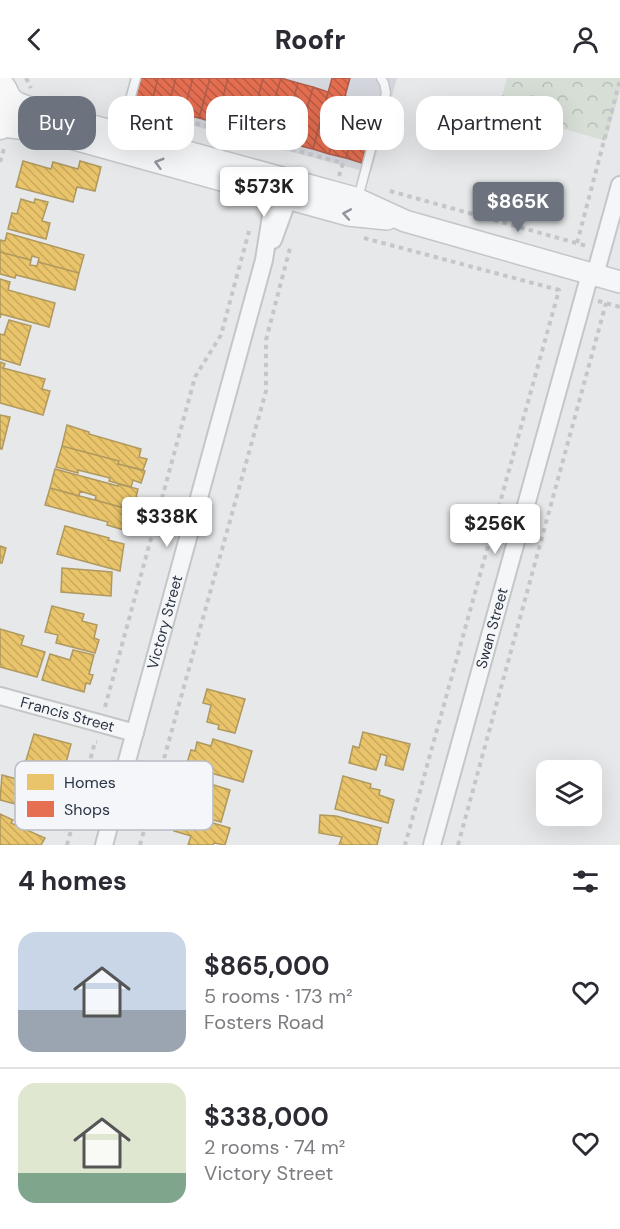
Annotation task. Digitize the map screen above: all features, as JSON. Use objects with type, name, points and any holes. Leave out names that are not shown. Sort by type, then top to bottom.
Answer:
[{"type":"main road","points":[[1,126],[9,112],[4,87]]},
{"type":"street","points":[[4,87],[17,103],[108,138]]},
{"type":"street","points":[[1,126],[33,128],[108,140]]},
{"type":"street","points":[[142,150],[280,197],[348,215],[405,221]]},
{"type":"street","name":"Swan Street","points":[[432,845],[620,185]]},
{"type":"street","points":[[280,197],[357,199],[405,221],[620,282]]},
{"type":"street","name":"Victory Street","points":[[127,761],[264,261],[283,218],[280,197]]},
{"type":"street","name":"Francis Street","points":[[0,696],[135,733]]},
{"type":"street","name":"Victory Street","points":[[104,845],[108,830]]},
{"type":"lane","points":[[131,96],[136,78]]},
{"type":"lane","points":[[357,199],[386,93],[381,78]]},
{"type":"path","points":[[577,243],[620,80]]},
{"type":"path","points":[[90,761],[95,742],[101,742],[108,726],[111,714],[105,707],[195,377],[221,335],[255,209],[280,197]]},
{"type":"path","points":[[354,236],[559,290],[405,845]]},
{"type":"path","points":[[163,761],[266,391],[266,340],[291,243]]},
{"type":"path","points":[[458,845],[606,303]]},
{"type":"path","points":[[67,845],[71,830]]},
{"type":"path","points":[[140,845],[144,830]]},
{"type":"shaded area","points":[[130,78],[397,78],[392,96],[320,96],[320,150],[377,150],[371,173],[284,150],[308,150],[308,96],[206,96],[206,129],[194,126],[194,96],[125,96]]},
{"type":"green space","points":[[507,78],[620,78],[620,90],[606,141],[563,129],[563,96],[502,96]]},
{"type":"building: Homes","points":[[23,161],[51,169],[53,162],[78,169],[80,161],[101,167],[95,191],[77,187],[73,202],[16,187]]},
{"type":"building: Homes","points":[[21,199],[34,203],[35,199],[48,202],[42,221],[50,223],[46,239],[8,229],[12,213],[17,214]]},
{"type":"building: Homes","points":[[7,233],[84,255],[79,273],[38,262],[39,258],[32,256],[31,260],[0,252],[0,240],[5,241]]},
{"type":"building: Homes","points":[[0,252],[31,260],[30,265],[37,266],[38,262],[79,273],[75,290],[16,275],[15,278],[0,274]]},
{"type":"building: Homes","points":[[0,279],[10,282],[8,290],[55,303],[49,327],[1,314],[0,318]]},
{"type":"building: Homes","points":[[9,320],[31,326],[20,365],[0,359],[0,334],[4,335]]},
{"type":"building: Homes","points":[[0,362],[5,364],[3,368],[45,379],[42,389],[50,391],[43,415],[0,403]]},
{"type":"building: Homes","points":[[0,415],[10,417],[2,449],[0,449]]},
{"type":"building: Homes","points":[[67,425],[141,449],[139,457],[147,459],[143,470],[118,464],[119,461],[62,446]]},
{"type":"building: Homes","points":[[62,446],[119,461],[118,464],[145,471],[141,483],[133,480],[131,487],[109,481],[110,478],[56,467]]},
{"type":"building: Homes","points":[[55,469],[138,489],[136,497],[142,499],[139,512],[95,500],[96,496],[80,491],[79,496],[50,488]]},
{"type":"building: Homes","points":[[50,488],[139,512],[135,524],[129,523],[127,531],[107,525],[108,522],[45,505]]},
{"type":"building: Homes","points":[[65,526],[124,544],[120,571],[57,554]]},
{"type":"building: Homes","points":[[0,546],[6,548],[2,563],[0,563]]},
{"type":"building: Homes","points":[[62,568],[112,572],[111,596],[61,592]]},
{"type":"building: Homes","points":[[52,606],[84,614],[82,621],[97,625],[94,638],[99,640],[95,653],[56,643],[58,635],[45,632]]},
{"type":"building: Homes","points":[[0,629],[24,636],[21,645],[45,652],[37,677],[0,667]]},
{"type":"building: Homes","points":[[73,650],[94,655],[89,674],[93,675],[90,684],[86,683],[84,692],[42,680],[50,654],[70,660]]},
{"type":"building: Homes","points":[[207,689],[245,699],[235,733],[218,729],[219,725],[207,722],[211,705],[203,703]]},
{"type":"building: Homes","points":[[363,732],[410,744],[403,770],[385,765],[387,756],[381,754],[376,770],[349,763],[353,746],[359,748]]},
{"type":"building: Homes","points":[[34,734],[71,744],[66,761],[26,761]]},
{"type":"building: Homes","points":[[213,739],[252,751],[243,782],[213,774],[213,761],[188,761],[191,750],[195,751],[197,742],[211,746]]},
{"type":"building: Homes","points":[[2,775],[15,779],[15,804],[0,800]]},
{"type":"building: Homes","points":[[343,776],[371,784],[370,788],[380,790],[379,795],[394,800],[388,823],[335,809]]},
{"type":"building: Homes","points":[[213,785],[230,790],[221,822],[213,820]]},
{"type":"building: Homes","points":[[0,814],[13,820],[11,823],[15,825],[15,830],[27,830],[45,838],[41,845],[0,845]]},
{"type":"building: Homes","points":[[320,815],[336,816],[381,828],[377,845],[339,845],[342,837],[319,833]]},
{"type":"building: Homes","points":[[213,823],[230,828],[225,845],[214,843],[213,845],[188,845],[191,836],[174,831],[213,830]]},
{"type":"building: Shops","points":[[140,78],[158,78],[153,96],[135,96]]},
{"type":"building: Shops","points":[[158,78],[176,78],[171,96],[153,96]]},
{"type":"building: Shops","points":[[176,78],[193,78],[188,96],[171,96]]},
{"type":"building: Shops","points":[[193,78],[210,78],[199,118],[194,117],[194,96],[188,96]]},
{"type":"building: Shops","points":[[210,78],[228,78],[223,96],[206,96],[206,120],[199,118]]},
{"type":"building: Shops","points":[[228,78],[263,78],[258,96],[223,96]]},
{"type":"building: Shops","points":[[263,78],[281,78],[276,96],[258,96]]},
{"type":"building: Shops","points":[[281,78],[298,83],[294,96],[276,96]]},
{"type":"building: Shops","points":[[332,78],[350,78],[345,96],[327,96]]},
{"type":"building: Shops","points":[[298,83],[313,87],[308,105],[308,96],[294,96]]},
{"type":"building: Shops","points":[[313,87],[328,92],[327,96],[320,96],[320,122],[313,149],[308,148],[308,105]]},
{"type":"building: Shops","points":[[320,123],[320,150],[330,150],[329,154],[313,149]]},
{"type":"building: Shops","points":[[330,150],[348,150],[346,158],[329,154]]},
{"type":"building: Shops","points":[[348,150],[366,150],[362,163],[346,158]]}]
